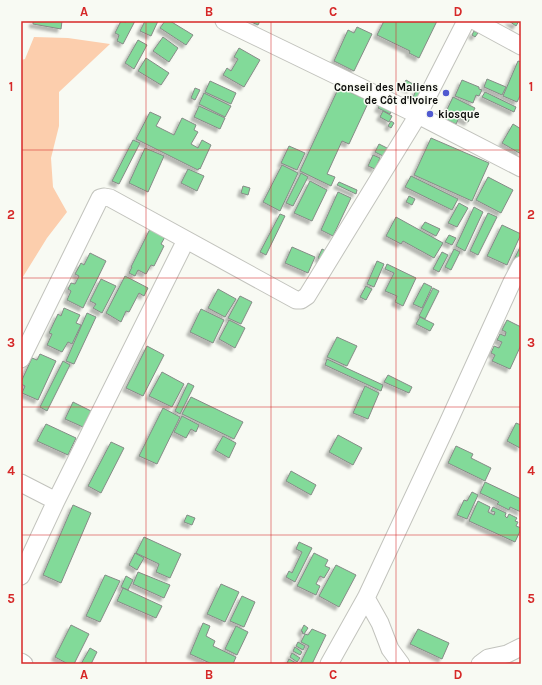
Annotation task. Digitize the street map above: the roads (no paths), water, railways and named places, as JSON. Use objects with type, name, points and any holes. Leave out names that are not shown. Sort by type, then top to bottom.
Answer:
[{"type":"street","points":[[224,21],[418,115],[521,168]]},
{"type":"street","points":[[21,359],[100,198],[104,197],[110,198],[296,300],[301,300],[307,296],[418,115],[466,21]]},
{"type":"street","points":[[476,21],[521,46]]},
{"type":"street","points":[[21,576],[56,501],[186,240]]},
{"type":"street","points":[[329,664],[366,598],[521,265]]},
{"type":"street","points":[[21,483],[56,501]]},
{"type":"street","points":[[366,598],[380,623],[390,649],[401,664]]},
{"type":"street","points":[[480,664],[488,658],[507,654],[521,647]]},
{"type":"place","name":"Conseil des Maliens de Côt d'Ivoire","points":[[446,93]]},
{"type":"place","name":"kiosque","points":[[430,114]]}]
